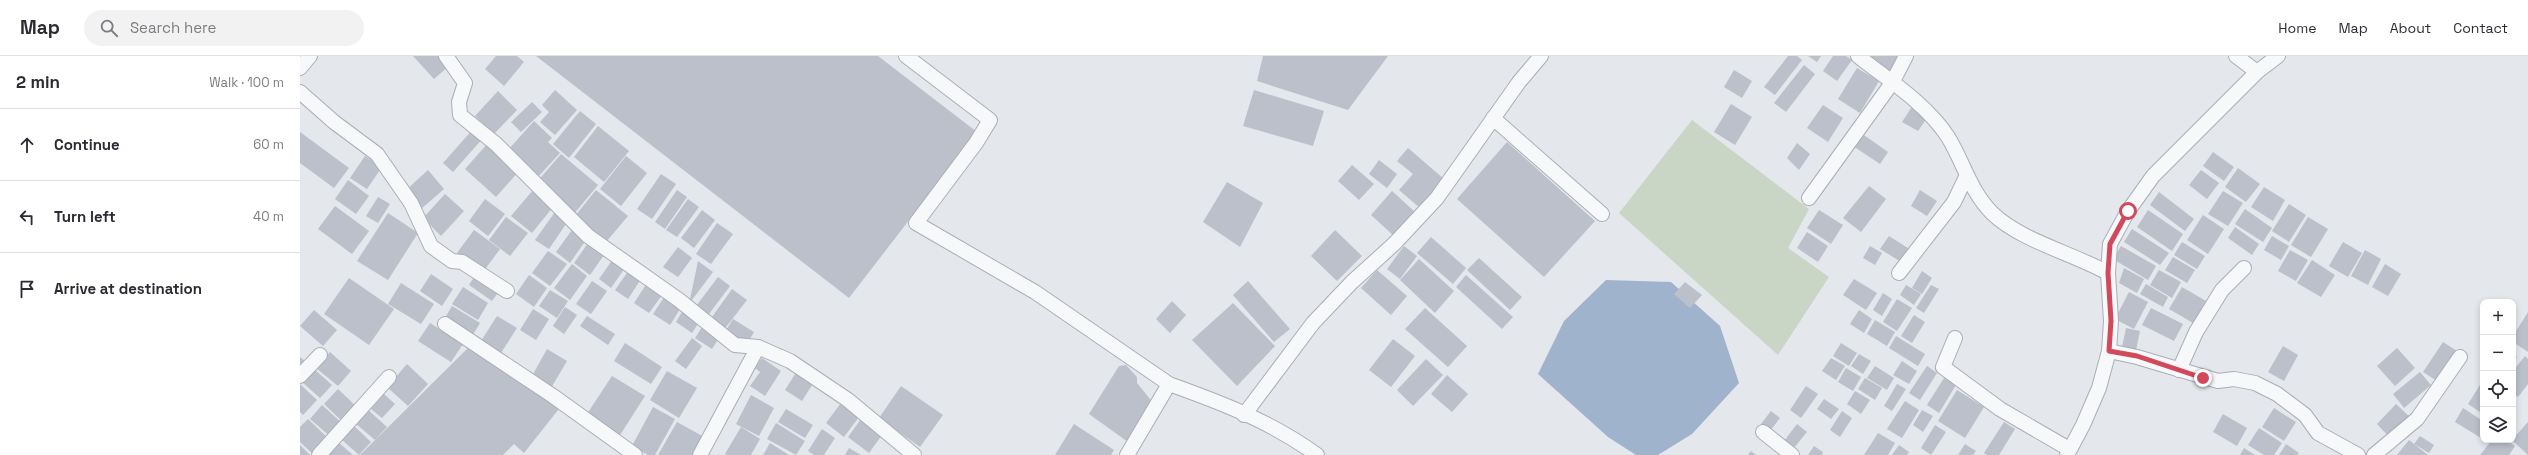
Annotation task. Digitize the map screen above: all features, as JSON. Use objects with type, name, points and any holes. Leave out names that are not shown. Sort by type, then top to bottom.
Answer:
[{"type":"street","points":[[300,68],[310,56]]},
{"type":"street","points":[[446,56],[465,83],[459,102],[460,116],[496,144],[588,236],[679,300],[735,345],[758,346],[790,361],[848,400],[914,455]]},
{"type":"street","points":[[906,56],[990,120],[976,143],[916,223],[1035,292],[1169,384],[1229,404],[1244,415],[1276,427],[1317,455]]},
{"type":"street","points":[[1244,415],[1313,323],[1352,282],[1394,244],[1437,198],[1493,118],[1541,56]]},
{"type":"street","points":[[1858,56],[1933,118],[1948,138],[1966,177],[1992,213],[2014,230],[2108,273]]},
{"type":"street","points":[[1809,198],[1892,83],[1906,56]]},
{"type":"street","points":[[2236,56],[2257,72]]},
{"type":"street","points":[[1955,338],[1943,366],[2000,409],[2068,452],[2083,425],[2099,388],[2109,351],[2111,321],[2108,273],[2110,244],[2128,211],[2153,176],[2257,72],[2278,56]]},
{"type":"street","points":[[300,92],[334,122],[377,154],[411,203],[431,246],[452,261],[462,262],[507,291]]},
{"type":"street","points":[[1493,118],[1602,214]]},
{"type":"street","points":[[1899,272],[1954,202],[1966,177]]},
{"type":"street","points":[[2179,370],[2196,332],[2222,290],[2244,268]]},
{"type":"street","points":[[444,324],[554,396],[635,455]]},
{"type":"street","points":[[700,455],[758,346]]},
{"type":"street","points":[[2109,351],[2137,356],[2218,381],[2234,379],[2255,383],[2277,394],[2305,415],[2318,433],[2358,455]]},
{"type":"street","points":[[300,376],[320,355]]},
{"type":"street","points":[[2374,455],[2416,419],[2460,357]]},
{"type":"street","points":[[319,455],[389,377]]},
{"type":"street","points":[[1127,455],[1169,384]]},
{"type":"street","points":[[1763,432],[1792,455]]},
{"type":"green space","points":[[1692,120],[1809,209],[1788,248],[1829,277],[1778,355],[1619,213]]},
{"type":"water","points":[[1606,280],[1671,282],[1720,326],[1739,383],[1692,434],[1658,455],[1636,455],[1608,437],[1538,374],[1564,321]]},
{"type":"building","points":[[413,56],[441,56],[450,65],[434,79]]},
{"type":"building","points":[[496,56],[517,56],[524,62],[504,86],[485,69]]},
{"type":"building","points":[[536,56],[878,56],[977,132],[849,298]]},
{"type":"building","points":[[1263,56],[1388,56],[1348,110],[1257,81]]},
{"type":"building","points":[[1788,56],[1797,56],[1802,60],[1775,95],[1764,87]]},
{"type":"building","points":[[1808,56],[1821,56],[1817,62]]},
{"type":"building","points":[[1833,56],[1846,56],[1852,60],[1837,81],[1823,71]]},
{"type":"building","points":[[1872,56],[1902,56],[1893,73],[1869,60]]},
{"type":"building","points":[[1804,65],[1815,74],[1786,112],[1774,103]]},
{"type":"building","points":[[1857,68],[1879,81],[1860,113],[1838,99]]},
{"type":"building","points":[[1734,70],[1752,81],[1742,98],[1724,87]]},
{"type":"building","points":[[555,90],[577,110],[555,135],[540,122],[549,112],[542,105]]},
{"type":"building","points":[[1254,90],[1324,111],[1313,146],[1243,126]]},
{"type":"building","points":[[498,91],[517,110],[494,134],[475,116]]},
{"type":"building","points":[[532,102],[542,112],[521,132],[511,122]]},
{"type":"building","points":[[1731,104],[1752,117],[1735,145],[1714,132]]},
{"type":"building","points":[[1823,105],[1843,118],[1828,142],[1807,128]]},
{"type":"building","points":[[1911,108],[1927,118],[1918,131],[1902,122]]},
{"type":"building","points":[[580,111],[596,124],[569,158],[553,144]]},
{"type":"building","points":[[534,121],[552,138],[548,142],[560,153],[537,178],[507,151]]},
{"type":"building","points":[[598,126],[629,151],[604,182],[574,157]]},
{"type":"building","points":[[474,128],[484,137],[453,172],[443,163]]},
{"type":"building","points":[[300,132],[349,168],[334,188],[300,163]]},
{"type":"building","points":[[1861,133],[1888,152],[1880,164],[1853,146]]},
{"type":"building","points":[[1507,142],[1595,221],[1544,277],[1457,199]]},
{"type":"building","points":[[488,143],[520,170],[496,197],[465,169]]},
{"type":"building","points":[[1797,143],[1810,154],[1799,170],[1787,158]]},
{"type":"building","points":[[1408,148],[1444,179],[1420,208],[1399,190],[1413,174],[1397,161]]},
{"type":"building","points":[[2213,152],[2234,167],[2224,181],[2203,166]]},
{"type":"building","points":[[561,154],[598,185],[573,215],[536,183]]},
{"type":"building","points":[[365,156],[382,167],[367,189],[350,178]]},
{"type":"building","points":[[626,156],[647,173],[621,206],[600,189]]},
{"type":"building","points":[[1379,160],[1397,174],[1387,188],[1369,174]]},
{"type":"building","points":[[1352,165],[1374,184],[1359,200],[1338,181]]},
{"type":"building","points":[[2238,168],[2260,184],[2246,202],[2225,187]]},
{"type":"building","points":[[428,170],[444,189],[421,209],[405,191]]},
{"type":"building","points":[[2201,170],[2219,183],[2207,199],[2189,185]]},
{"type":"building","points":[[661,174],[676,184],[652,219],[637,209]]},
{"type":"building","points":[[348,180],[369,196],[356,214],[335,199]]},
{"type":"building","points":[[1227,182],[1263,203],[1240,247],[1203,222]]},
{"type":"building","points":[[1869,186],[1886,199],[1861,232],[1843,218]]},
{"type":"building","points":[[2264,187],[2285,200],[2273,221],[2251,207]]},
{"type":"building","points":[[533,190],[553,207],[532,233],[511,216]]},
{"type":"building","points":[[596,190],[628,216],[606,242],[575,216]]},
{"type":"building","points":[[677,190],[687,197],[665,229],[655,222]]},
{"type":"building","points":[[1920,190],[1937,201],[1927,216],[1911,206]]},
{"type":"building","points":[[1392,191],[1415,212],[1394,236],[1371,215]]},
{"type":"building","points":[[2223,191],[2243,203],[2228,226],[2208,214]]},
{"type":"building","points":[[2159,192],[2194,219],[2185,231],[2150,205]]},
{"type":"building","points":[[445,194],[464,211],[441,236],[423,218]]},
{"type":"building","points":[[378,197],[390,204],[378,223],[366,216]]},
{"type":"building","points":[[485,199],[505,214],[488,236],[469,221]]},
{"type":"building","points":[[688,199],[699,207],[677,237],[666,230]]},
{"type":"building","points":[[2289,204],[2306,215],[2289,242],[2272,231]]},
{"type":"building","points":[[335,206],[369,231],[352,254],[318,229]]},
{"type":"building","points":[[2245,209],[2272,228],[2263,242],[2235,224]]},
{"type":"building","points":[[702,210],[715,220],[694,248],[681,238]]},
{"type":"building","points":[[1819,210],[1843,225],[1831,244],[1807,228]]},
{"type":"building","points":[[2148,210],[2183,234],[2172,251],[2137,227]]},
{"type":"building","points":[[555,212],[568,221],[549,249],[535,240]]},
{"type":"building","points":[[388,213],[418,233],[388,280],[357,261]]},
{"type":"building","points":[[2203,215],[2224,229],[2208,254],[2187,240]]},
{"type":"building","points":[[506,217],[528,233],[510,256],[489,240]]},
{"type":"building","points":[[2308,217],[2328,229],[2311,257],[2291,245]]},
{"type":"building","points":[[717,223],[733,234],[711,264],[696,254]]},
{"type":"building","points":[[2235,227],[2259,244],[2252,255],[2228,238]]},
{"type":"building","points":[[2132,229],[2169,253],[2160,265],[2124,242]]},
{"type":"building","points":[[474,230],[500,249],[483,272],[457,253]]},
{"type":"building","points":[[572,230],[586,240],[570,263],[556,252]]},
{"type":"building","points":[[1335,230],[1362,256],[1337,281],[1311,256]]},
{"type":"building","points":[[1807,232],[1828,246],[1818,262],[1797,248]]},
{"type":"building","points":[[1889,236],[1911,250],[1903,263],[1880,249]]},
{"type":"building","points":[[2272,236],[2289,246],[2281,260],[2264,250]]},
{"type":"building","points":[[1431,237],[1466,268],[1453,284],[1417,253]]},
{"type":"building","points":[[2182,242],[2205,256],[2197,269],[2174,255]]},
{"type":"building","points":[[2343,242],[2362,253],[2348,277],[2329,266]]},
{"type":"building","points":[[588,243],[604,255],[590,275],[574,263]]},
{"type":"building","points":[[1404,246],[1417,256],[1400,279],[1387,269]]},
{"type":"building","points":[[1870,246],[1882,253],[1875,265],[1863,258]]},
{"type":"building","points":[[2121,246],[2156,266],[2148,280],[2113,259]]},
{"type":"building","points":[[678,247],[692,258],[678,277],[663,267]]},
{"type":"building","points":[[2290,250],[2308,260],[2296,281],[2278,271]]},
{"type":"building","points":[[2365,250],[2381,259],[2368,285],[2351,276]]},
{"type":"building","points":[[548,251],[567,264],[550,286],[532,273]]},
{"type":"building","points":[[2173,257],[2195,270],[2187,283],[2165,270]]},
{"type":"building","points":[[1479,258],[1522,297],[1510,310],[1467,270]]},
{"type":"building","points":[[613,259],[625,268],[611,288],[599,279]]},
{"type":"building","points":[[1419,259],[1454,291],[1435,313],[1400,280]]},
{"type":"building","points":[[2312,260],[2335,275],[2321,297],[2297,283]]},
{"type":"building","points":[[698,261],[713,272],[689,304]]},
{"type":"building","points":[[572,264],[587,276],[570,300],[554,288]]},
{"type":"building","points":[[2385,264],[2401,274],[2388,296],[2372,287]]},
{"type":"building","points":[[2124,268],[2144,279],[2137,293],[2119,283]]},
{"type":"building","points":[[629,270],[641,279],[628,299],[615,290]]},
{"type":"building","points":[[1377,270],[1407,296],[1391,315],[1361,288]]},
{"type":"building","points":[[2159,270],[2181,282],[2172,298],[2150,285]]},
{"type":"building","points":[[1922,271],[1932,278],[1922,294],[1912,288]]},
{"type":"building","points":[[431,274],[453,289],[442,306],[420,291]]},
{"type":"building","points":[[476,274],[500,290],[492,301],[469,285]]},
{"type":"building","points":[[529,275],[547,288],[534,307],[516,294]]},
{"type":"building","points":[[1466,275],[1513,317],[1502,329],[1456,287]]},
{"type":"building","points":[[718,277],[730,286],[706,318],[694,309]]},
{"type":"building","points":[[349,278],[394,309],[369,345],[324,314]]},
{"type":"building","points":[[1854,279],[1877,293],[1866,310],[1843,295]]},
{"type":"building","points":[[649,280],[665,291],[649,313],[634,303]]},
{"type":"building","points":[[592,281],[607,291],[591,314],[576,304]]},
{"type":"building","points":[[1248,281],[1290,329],[1274,342],[1233,295]]},
{"type":"building","points":[[1685,282],[1702,295],[1690,308],[1674,294]]},
{"type":"building","points":[[401,283],[434,304],[421,324],[388,304]]},
{"type":"building","points":[[2146,284],[2168,297],[2163,307],[2140,294]]},
{"type":"building","points":[[1906,285],[1921,294],[1914,305],[1900,295]]},
{"type":"building","points":[[1931,285],[1939,289],[1924,313],[1916,308]]},
{"type":"building","points":[[463,287],[488,303],[478,320],[452,304]]},
{"type":"building","points":[[2182,287],[2206,301],[2193,323],[2169,309]]},
{"type":"building","points":[[732,289],[747,300],[723,331],[709,321]]},
{"type":"building","points":[[550,290],[568,301],[557,318],[539,306]]},
{"type":"building","points":[[2129,292],[2148,302],[2134,329],[2115,319]]},
{"type":"building","points":[[1883,293],[1892,299],[1882,316],[1873,310]]},
{"type":"building","points":[[665,296],[682,306],[670,325],[653,314]]},
{"type":"building","points":[[1897,299],[1912,308],[1897,331],[1883,322]]},
{"type":"building","points":[[1172,301],[1186,315],[1170,333],[1156,319]]},
{"type":"building","points":[[1233,303],[1275,346],[1237,386],[1192,340]]},
{"type":"building","points":[[452,306],[480,323],[471,338],[443,321]]},
{"type":"building","points":[[565,307],[577,315],[564,334],[553,326]]},
{"type":"building","points":[[1425,308],[1467,346],[1448,367],[1405,329]]},
{"type":"building","points":[[2151,308],[2183,324],[2174,341],[2142,325]]},
{"type":"building","points":[[533,309],[549,319],[536,340],[520,330]]},
{"type":"building","points":[[314,310],[337,330],[323,346],[300,326]]},
{"type":"building","points":[[683,310],[700,321],[692,333],[676,322]]},
{"type":"building","points":[[1859,310],[1872,319],[1864,333],[1850,324]]},
{"type":"building","points":[[2528,312],[2528,352],[2516,344],[2516,331]]},
{"type":"building","points":[[1914,315],[1925,322],[1912,343],[1901,336]]},
{"type":"building","points":[[497,316],[517,328],[499,356],[479,344]]},
{"type":"building","points":[[587,316],[615,334],[608,345],[580,326]]},
{"type":"building","points":[[733,319],[754,332],[747,344],[726,330]]},
{"type":"building","points":[[1875,320],[1895,332],[1887,346],[1867,334]]},
{"type":"building","points":[[430,323],[463,344],[451,362],[418,341]]},
{"type":"building","points":[[704,324],[721,335],[712,349],[695,338]]},
{"type":"building","points":[[2126,328],[2140,331],[2135,355],[2121,352]]},
{"type":"building","points":[[1896,336],[1925,354],[1918,366],[1889,348]]},
{"type":"building","points":[[692,338],[702,346],[686,369],[675,361]]},
{"type":"building","points":[[1393,339],[1415,356],[1391,387],[1369,370]]},
{"type":"building","points":[[2443,342],[2457,351],[2437,381],[2423,372]]},
{"type":"building","points":[[625,343],[662,367],[651,384],[614,361]]},
{"type":"building","points":[[1841,343],[1857,353],[1849,366],[1833,356]]},
{"type":"building","points":[[471,345],[562,405],[524,453],[514,444],[503,455],[360,455]]},
{"type":"building","points":[[2283,346],[2298,355],[2284,381],[2268,372]]},
{"type":"building","points":[[2397,348],[2415,368],[2395,386],[2377,366]]},
{"type":"building","points":[[547,349],[567,361],[551,388],[532,376]]},
{"type":"building","points":[[330,352],[351,371],[338,386],[316,368]]},
{"type":"building","points":[[1859,354],[1871,361],[1863,374],[1851,366]]},
{"type":"building","points":[[2525,356],[2528,359],[2528,384],[2518,397],[2516,395],[2516,367]]},
{"type":"building","points":[[300,357],[307,363],[300,371]]},
{"type":"building","points":[[762,358],[781,371],[765,396],[750,386],[760,372],[755,368]]},
{"type":"building","points":[[1831,358],[1845,366],[1836,380],[1822,371]]},
{"type":"building","points":[[1426,359],[1443,375],[1413,406],[1397,390]]},
{"type":"building","points":[[1902,361],[1917,371],[1909,384],[1893,375]]},
{"type":"building","points":[[407,364],[428,384],[408,406],[387,387]]},
{"type":"building","points":[[1126,365],[1137,377],[1137,383],[1154,404],[1128,442],[1089,414],[1119,366]]},
{"type":"building","points":[[1875,366],[1894,378],[1887,390],[1867,378]]},
{"type":"building","points":[[1927,366],[1937,373],[1920,400],[1909,393]]},
{"type":"building","points":[[1846,368],[1861,377],[1853,391],[1838,382]]},
{"type":"building","points":[[314,369],[332,385],[320,398],[302,382]]},
{"type":"building","points":[[667,371],[697,388],[679,418],[650,400]]},
{"type":"building","points":[[797,371],[814,382],[802,401],[785,390]]},
{"type":"building","points":[[2420,372],[2431,385],[2404,408],[2393,394]]},
{"type":"building","points":[[1447,375],[1468,394],[1452,412],[1431,394]]},
{"type":"building","points":[[612,376],[645,396],[620,435],[587,414]]},
{"type":"building","points":[[1865,378],[1882,388],[1875,400],[1858,389]]},
{"type":"building","points":[[1944,378],[1956,385],[1939,413],[1927,405]]},
{"type":"building","points":[[300,384],[317,400],[303,415],[300,412]]},
{"type":"building","points":[[1897,384],[1906,389],[1892,411],[1884,406]]},
{"type":"building","points":[[2480,385],[2480,412],[2468,404]]},
{"type":"building","points":[[901,386],[943,415],[920,447],[879,418]]},
{"type":"building","points":[[1806,386],[1818,394],[1801,418],[1790,410]]},
{"type":"building","points":[[338,389],[360,410],[346,425],[324,404]]},
{"type":"building","points":[[1957,390],[1984,407],[1965,438],[1938,421]]},
{"type":"building","points":[[1855,391],[1870,400],[1861,414],[1847,404]]},
{"type":"building","points":[[384,394],[395,404],[382,418],[371,409]]},
{"type":"building","points":[[751,395],[774,408],[759,436],[736,424]]},
{"type":"building","points":[[1824,399],[1839,409],[1831,419],[1817,409]]},
{"type":"building","points":[[1905,401],[1919,410],[1902,438],[1887,429]]},
{"type":"building","points":[[841,403],[859,417],[844,437],[826,423]]},
{"type":"building","points":[[2396,404],[2411,418],[2391,439],[2377,424]]},
{"type":"building","points":[[322,405],[344,425],[332,438],[310,419]]},
{"type":"building","points":[[653,407],[675,419],[655,455],[648,455],[632,446]]},
{"type":"building","points":[[2274,408],[2296,422],[2284,441],[2262,427]]},
{"type":"building","points":[[2463,408],[2480,419],[2480,437],[2455,422]]},
{"type":"building","points":[[367,409],[387,427],[375,440],[355,423]]},
{"type":"building","points":[[786,409],[813,425],[805,438],[778,422]]},
{"type":"building","points":[[1922,410],[1933,416],[1923,432],[1913,425]]},
{"type":"building","points":[[1771,411],[1780,418],[1770,431],[1761,424]]},
{"type":"building","points":[[1842,411],[1852,418],[1840,437],[1830,430]]},
{"type":"building","points":[[2223,414],[2247,428],[2237,446],[2213,432]]},
{"type":"building","points":[[308,419],[329,439],[314,455],[300,442],[300,427]]},
{"type":"building","points":[[861,419],[882,435],[869,453],[848,437]]},
{"type":"building","points":[[677,422],[706,438],[696,455],[658,455]]},
{"type":"building","points":[[2004,422],[2015,429],[1999,455],[1987,455],[1984,453]]},
{"type":"building","points":[[2528,422],[2528,455],[2515,443],[2516,436]]},
{"type":"building","points":[[776,423],[805,441],[796,455],[767,439]]},
{"type":"building","points":[[1074,424],[1114,450],[1111,455],[1055,455]]},
{"type":"building","points":[[1797,424],[1807,432],[1793,449],[1784,441]]},
{"type":"building","points":[[353,425],[371,442],[359,455],[341,439]]},
{"type":"building","points":[[1935,425],[1946,432],[1931,455],[1921,448]]},
{"type":"building","points":[[741,427],[760,439],[751,455],[725,454]]},
{"type":"building","points":[[2259,428],[2282,443],[2274,455],[2264,455],[2248,445]]},
{"type":"building","points":[[822,429],[835,438],[824,455],[814,455],[808,451]]},
{"type":"building","points":[[1878,433],[1895,443],[1888,455],[1864,455]]},
{"type":"building","points":[[2420,436],[2434,445],[2429,453],[2414,444]]},
{"type":"building","points":[[2409,440],[2428,455],[2397,455]]},
{"type":"building","points":[[338,442],[353,455],[326,455]]},
{"type":"building","points":[[770,443],[789,455],[763,455]]},
{"type":"building","points":[[2490,443],[2511,443],[2515,446],[2509,455],[2480,455]]},
{"type":"building","points":[[1965,444],[1976,451],[1973,455],[1958,455]]},
{"type":"building","points":[[2286,444],[2299,453],[2297,455],[2279,455]]},
{"type":"building","points":[[300,445],[310,455],[300,455]]},
{"type":"building","points":[[1899,445],[1909,452],[1907,455],[1892,455]]},
{"type":"building","points":[[1814,446],[1823,452],[1822,455],[1808,455]]},
{"type":"building","points":[[849,448],[861,455],[845,455]]},
{"type":"building","points":[[2244,448],[2255,455],[2240,455]]},
{"type":"building","points":[[1751,451],[1756,455],[1748,455]]},
{"type":"route","points":[[2128,211],[2110,244],[2108,273],[2111,321],[2109,351],[2137,356],[2203,378]]}]
